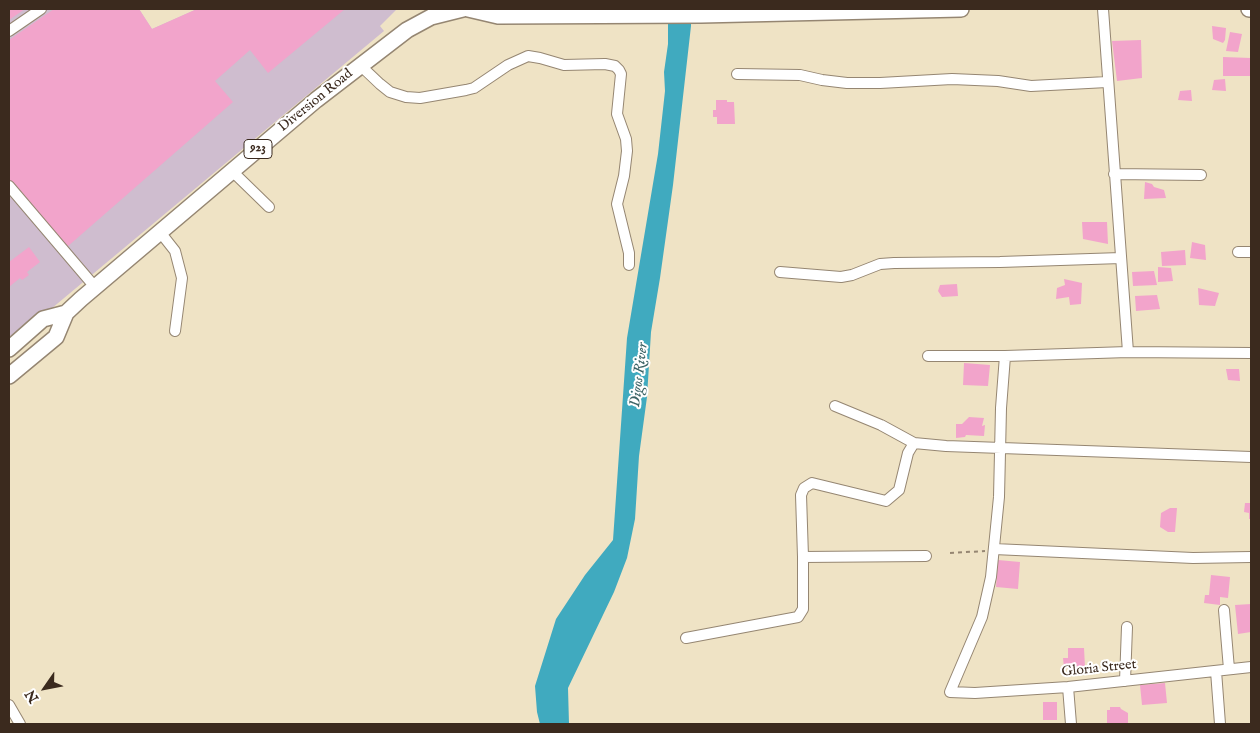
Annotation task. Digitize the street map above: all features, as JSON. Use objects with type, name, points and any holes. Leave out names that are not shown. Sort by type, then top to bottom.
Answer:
[{"type":"highway","name":"Diversion Road","points":[[9,376],[56,337],[66,313],[95,287],[360,65],[416,24],[445,12],[464,9]]},
{"type":"highway","points":[[468,9],[498,16],[643,16],[961,9]]},
{"type":"highway","name":"Diversion Road","points":[[9,348],[43,319],[66,313]]},
{"type":"street","points":[[9,31],[41,9]]},
{"type":"street","points":[[1103,9],[1128,352]]},
{"type":"street","points":[[360,65],[390,92],[406,97],[420,98],[474,88],[508,65],[528,56],[564,65],[605,64],[615,66],[620,70],[617,114],[626,139],[627,151],[624,176],[616,204],[629,253],[629,264]]},
{"type":"street","points":[[737,74],[800,75],[847,83],[920,82],[952,79],[998,81],[1031,86],[1107,82]]},
{"type":"street","points":[[232,171],[269,207]]},
{"type":"street","points":[[1114,174],[1201,175]]},
{"type":"street","points":[[9,186],[95,287]]},
{"type":"street","points":[[160,232],[175,251],[182,278],[175,331]]},
{"type":"street","points":[[1238,252],[1251,252]]},
{"type":"street","points":[[780,272],[841,277],[852,275],[870,267],[894,263],[1121,258]]},
{"type":"street","points":[[928,356],[1005,356],[1128,352],[1251,353]]},
{"type":"street","points":[[1005,356],[1001,408],[999,497],[994,549],[1193,558],[1251,557]]},
{"type":"street","points":[[835,406],[880,425],[914,443],[946,446],[1251,457]]},
{"type":"street","points":[[686,638],[798,617],[803,609],[800,496],[804,488],[812,483],[886,501],[899,490],[908,452],[914,443]]},
{"type":"street","name":"Gloria Street","points":[[994,549],[991,577],[982,617],[950,692],[975,693],[1068,687],[1251,666]]},
{"type":"street","points":[[803,557],[926,556]]},
{"type":"street","points":[[1224,610],[1229,669]]},
{"type":"street","points":[[1125,681],[1127,626]]},
{"type":"street","points":[[1216,671],[1220,724]]},
{"type":"street","points":[[1068,687],[1071,724]]},
{"type":"street","points":[[9,705],[20,724]]},
{"type":"path","points":[[950,553],[980,552],[994,549]]},
{"type":"shaded area","points":[[9,9],[139,9],[152,29],[197,9],[397,9],[380,26],[384,31],[9,344]]},
{"type":"water","name":"Digos River","points":[[668,9],[691,9],[691,26],[673,185],[651,332],[647,397],[639,456],[635,519],[627,558],[614,592],[568,688],[569,724],[540,724],[535,686],[556,619],[585,575],[613,540],[627,338],[658,154],[665,91],[664,72],[668,44]]},
{"type":"building","points":[[9,9],[25,9],[9,20]]},
{"type":"building","points":[[54,9],[139,9],[152,29],[197,9],[345,9],[268,73],[250,50],[215,81],[233,102],[67,247],[9,180],[9,40]]},
{"type":"building","points":[[1212,26],[1226,28],[1223,43],[1213,39]]},
{"type":"building","points":[[1230,32],[1242,34],[1238,52],[1226,51]]},
{"type":"building","points":[[1141,40],[1142,78],[1117,81],[1112,41]]},
{"type":"building","points":[[1223,57],[1251,58],[1251,76],[1223,76]]},
{"type":"building","points":[[1225,79],[1226,91],[1212,90],[1214,80]]},
{"type":"building","points":[[1191,90],[1192,101],[1178,100],[1180,91]]},
{"type":"building","points":[[716,100],[734,102],[735,124],[717,124],[717,117],[713,117],[713,110],[716,110]]},
{"type":"building","points":[[1145,182],[1164,190],[1166,198],[1144,199]]},
{"type":"building","points":[[1082,222],[1107,222],[1108,244],[1083,239]]},
{"type":"building","points":[[1192,242],[1205,245],[1206,260],[1190,258]]},
{"type":"building","points":[[29,247],[40,262],[27,272],[29,275],[22,280],[20,278],[9,287],[9,262]]},
{"type":"building","points":[[1185,250],[1186,265],[1162,266],[1161,252]]},
{"type":"building","points":[[1158,267],[1171,268],[1173,281],[1158,282]]},
{"type":"building","points":[[1154,271],[1157,285],[1133,286],[1132,272]]},
{"type":"building","points":[[1064,279],[1082,283],[1081,304],[1070,305],[1069,297],[1056,299],[1057,288],[1065,285]]},
{"type":"building","points":[[957,284],[958,296],[942,297],[938,291],[940,285]]},
{"type":"building","points":[[1198,288],[1219,293],[1215,306],[1199,305]]},
{"type":"building","points":[[1157,295],[1160,309],[1136,311],[1135,296]]},
{"type":"building","points":[[964,363],[990,365],[988,386],[963,385]]},
{"type":"building","points":[[1226,369],[1239,369],[1240,381],[1228,380]]},
{"type":"building","points":[[969,417],[984,418],[982,426],[985,425],[984,436],[966,435],[965,437],[956,438],[956,424],[962,424]]},
{"type":"building","points":[[1245,503],[1251,503],[1251,519],[1249,519],[1249,513],[1244,512]]},
{"type":"building","points":[[1170,508],[1177,508],[1175,532],[1168,532],[1160,527],[1161,513]]},
{"type":"building","points":[[998,560],[1020,562],[1018,589],[996,587]]},
{"type":"building","points":[[1211,575],[1230,577],[1228,598],[1220,597],[1220,605],[1204,603],[1205,595],[1209,595]]},
{"type":"building","points":[[1251,604],[1251,632],[1238,634],[1235,605]]},
{"type":"building","points":[[1068,648],[1084,648],[1085,667],[1064,668],[1063,658],[1068,658]]},
{"type":"building","points":[[1165,683],[1167,703],[1142,705],[1140,685]]},
{"type":"building","points":[[1043,702],[1057,702],[1057,720],[1043,720]]},
{"type":"building","points":[[1110,707],[1120,707],[1128,713],[1128,724],[1107,724],[1107,710],[1110,710]]}]
